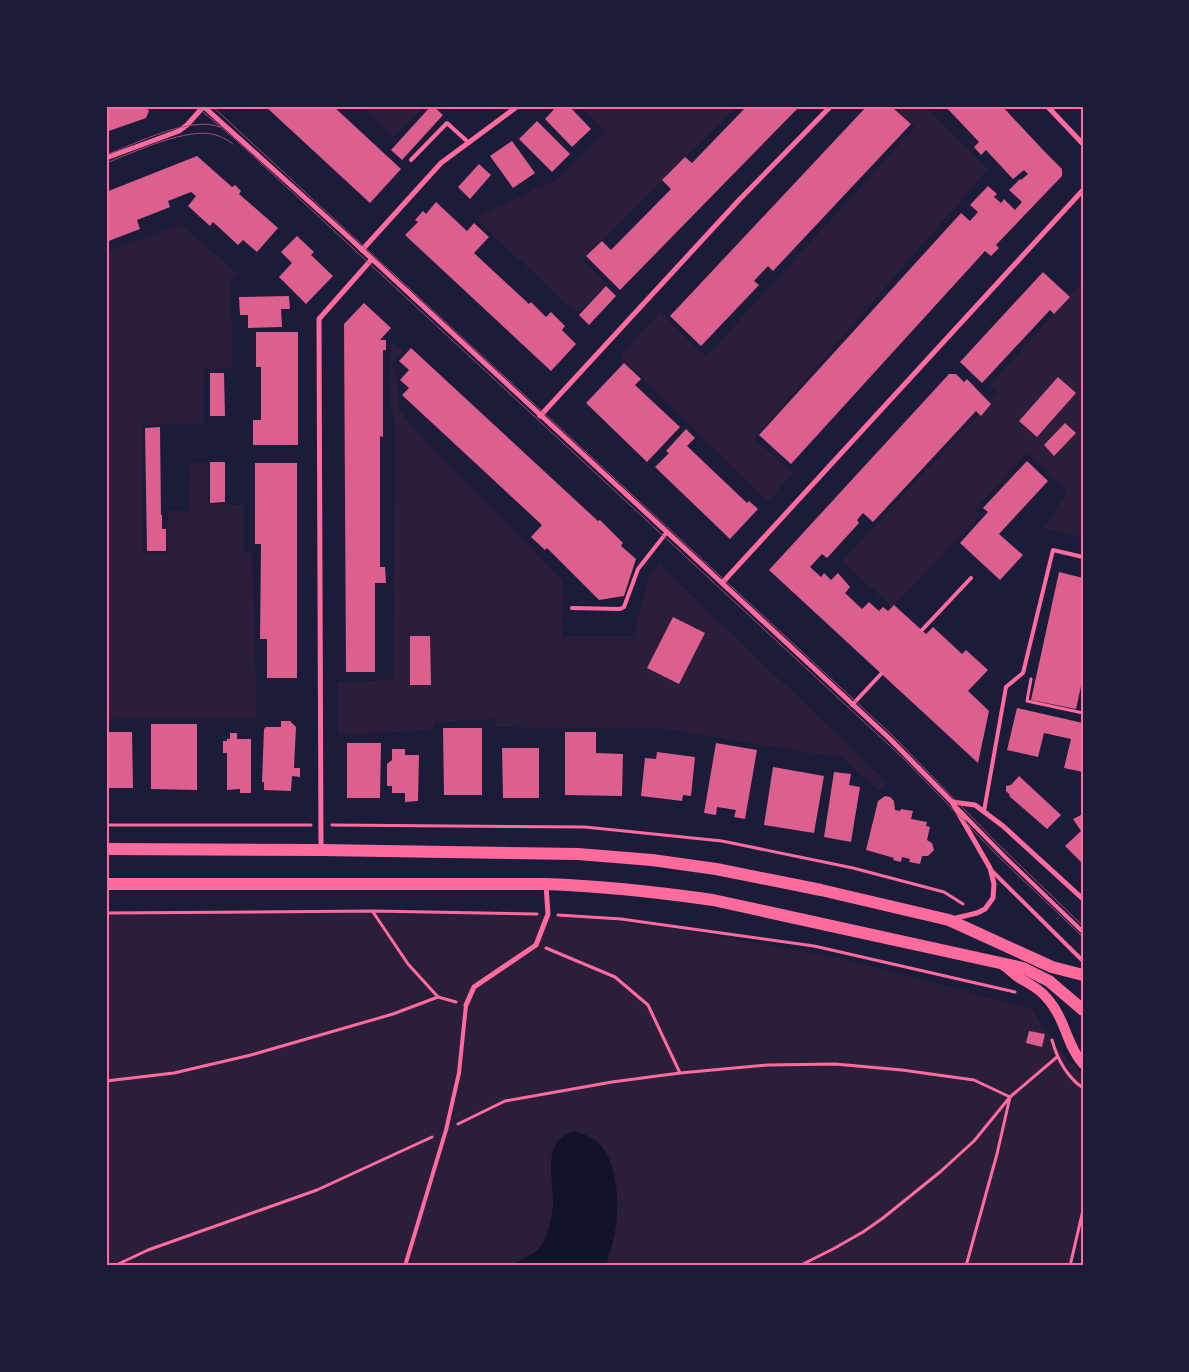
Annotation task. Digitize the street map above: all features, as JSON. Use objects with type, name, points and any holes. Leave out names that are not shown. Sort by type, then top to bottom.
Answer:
[{"type":"main road","points":[[106,849],[578,854],[652,860],[716,869],[792,884],[949,920],[1052,967],[1083,975]]},
{"type":"main road","points":[[106,884],[546,884],[594,886],[713,900],[1023,968],[1049,981],[1083,1010]]},
{"type":"main road","points":[[1003,965],[1020,979],[1031,983],[1040,990],[1053,1006],[1069,1043],[1083,1064]]},
{"type":"street","points":[[106,158],[179,131],[187,126],[204,106],[722,583],[890,740],[952,802],[990,868],[994,884],[993,898],[985,908],[977,913],[949,920]]},
{"type":"street","points":[[362,250],[441,163],[518,106]]},
{"type":"street","points":[[540,416],[740,199],[831,106]]},
{"type":"street","points":[[1047,106],[1083,144]]},
{"type":"street","points":[[722,583],[1083,190]]},
{"type":"street","points":[[321,850],[319,319],[372,259]]},
{"type":"street","points":[[952,802],[975,805],[984,811],[1083,899]]},
{"type":"street","points":[[466,1005],[474,987],[536,944],[548,914],[546,884]]},
{"type":"lane","points":[[412,160],[447,123],[469,143]]},
{"type":"lane","points":[[572,608],[620,609],[624,607],[638,568],[667,532]]},
{"type":"lane","points":[[984,811],[1006,687],[1023,673],[1052,550],[1083,557]]},
{"type":"lane","points":[[922,630],[970,578]]},
{"type":"lane","points":[[852,704],[881,674]]},
{"type":"lane","points":[[952,802],[1005,857],[1083,932]]},
{"type":"lane","points":[[990,868],[1083,961]]},
{"type":"lane","points":[[405,1266],[446,1130],[459,1073],[466,1005]]},
{"type":"path","points":[[1033,673],[1027,701],[1083,713]]},
{"type":"path","points":[[373,911],[408,964],[438,997],[466,1005]]},
{"type":"path","points":[[106,913],[373,911],[548,914],[621,919],[814,946],[1019,993]]},
{"type":"path","points":[[536,944],[615,977],[648,1005],[680,1073]]},
{"type":"path","points":[[106,1081],[174,1073],[251,1055],[393,1014],[438,997]]},
{"type":"path","points":[[799,1266],[863,1232],[940,1172],[974,1141],[1010,1097],[1057,1057]]},
{"type":"path","points":[[114,1266],[148,1250],[317,1190],[505,1101],[612,1082],[680,1073],[768,1065],[835,1064],[902,1070],[974,1080],[1010,1097]]},
{"type":"path","points":[[966,1266],[997,1154],[1010,1097]]},
{"type":"path","points":[[1070,1266],[1083,1210]]},
{"type":"shaded area","points":[[362,106],[426,106],[393,137]]},
{"type":"shaded area","points":[[580,106],[737,106],[582,260],[607,284],[577,314],[475,218],[559,178],[605,131]]},
{"type":"shaded area","points":[[901,106],[926,106],[988,169],[754,439],[793,473],[768,502],[620,356],[660,312],[706,357],[915,127],[897,111]]},
{"type":"shaded area","points":[[180,224],[237,273],[231,282],[232,368],[204,370],[204,424],[142,425],[143,553],[168,554],[168,511],[189,511],[190,463],[208,463],[208,504],[244,505],[244,552],[252,552],[257,718],[106,719],[106,252]]},
{"type":"shaded area","points":[[1083,281],[1083,537],[1043,529],[1067,492],[1027,453],[975,510],[981,515],[892,607],[842,561],[997,393],[989,386]]},
{"type":"shaded area","points":[[391,341],[403,352],[392,364],[397,379],[399,409],[407,421],[563,581],[562,636],[633,636],[649,576],[660,565],[888,783],[879,791],[842,758],[665,729],[496,727],[495,719],[435,722],[435,730],[338,735],[338,682],[394,680],[395,421],[390,392]]},
{"type":"shaded area","points":[[106,913],[530,913],[667,927],[840,958],[1032,1009],[1040,1023],[1048,1031],[1054,1044],[1083,1076],[1083,1223],[1072,1266],[106,1266]]},
{"type":"shaded area","points":[[575,1131],[599,1143],[613,1169],[617,1203],[616,1221],[610,1253],[604,1266],[511,1266],[537,1250],[545,1238],[553,1207],[551,1163],[553,1152],[557,1143],[564,1136]]},
{"type":"building","points":[[106,106],[145,106],[149,111],[146,118],[106,132]]},
{"type":"building","points":[[265,106],[333,106],[401,169],[370,203]]},
{"type":"building","points":[[431,106],[443,115],[402,160],[391,150]]},
{"type":"building","points":[[557,106],[569,106],[591,129],[572,147],[545,119]]},
{"type":"building","points":[[747,106],[800,106],[620,290],[586,256],[602,241],[611,250],[671,189],[662,180],[685,157],[692,163]]},
{"type":"building","points":[[867,106],[897,106],[894,109],[911,124],[773,271],[768,266],[754,281],[759,285],[701,346],[670,316]]},
{"type":"building","points":[[945,106],[1002,106],[1062,169],[1062,176],[996,245],[999,248],[991,256],[985,251],[791,464],[759,435],[961,213],[970,221],[978,212],[970,205],[988,186],[997,194],[994,197],[1001,203],[1004,199],[1015,210],[1022,202],[1009,190],[1028,174],[1024,170],[1013,179],[986,150],[981,155],[974,147],[979,142]]},
{"type":"building","points":[[537,121],[570,154],[552,172],[519,139]]},
{"type":"building","points":[[512,141],[535,173],[513,188],[490,156]]},
{"type":"building","points":[[197,156],[232,187],[235,185],[241,191],[239,194],[278,228],[257,252],[243,240],[238,245],[213,222],[210,226],[188,206],[196,196],[191,192],[168,201],[170,207],[137,220],[140,229],[106,242],[106,192]]},
{"type":"building","points":[[479,164],[491,175],[470,199],[458,187]]},
{"type":"building","points":[[436,202],[467,231],[474,223],[489,237],[474,253],[529,304],[531,302],[546,317],[551,312],[565,326],[562,330],[576,344],[551,371],[405,235],[418,222],[415,220],[423,211],[426,214]]},
{"type":"building","points":[[297,236],[314,252],[311,255],[333,276],[306,304],[279,277],[292,263],[281,252]]},
{"type":"building","points":[[1043,272],[1070,297],[1054,314],[1050,310],[982,383],[960,362]]},
{"type":"building","points":[[606,286],[616,296],[589,325],[579,315]]},
{"type":"building","points":[[289,296],[290,309],[281,309],[282,327],[248,328],[248,315],[240,315],[239,297]]},
{"type":"building","points":[[364,303],[391,328],[380,340],[386,340],[386,350],[383,350],[383,437],[380,436],[380,567],[385,567],[386,583],[375,583],[375,672],[346,672],[344,324]]},
{"type":"building","points":[[256,332],[298,332],[298,445],[253,445],[253,420],[261,420],[261,367],[256,367]]},
{"type":"building","points":[[411,348],[623,543],[621,546],[636,559],[624,596],[599,600],[547,548],[545,550],[531,537],[542,525],[402,395],[409,388],[400,380],[409,370],[399,361]]},
{"type":"building","points":[[624,363],[641,379],[635,385],[680,427],[647,462],[586,403]]},
{"type":"building","points":[[210,373],[224,373],[225,416],[210,416]]},
{"type":"building","points":[[949,374],[956,374],[964,382],[967,379],[991,404],[981,416],[976,411],[873,522],[863,513],[857,520],[859,523],[827,558],[822,554],[810,567],[821,577],[824,573],[831,580],[838,573],[850,587],[845,593],[862,609],[869,602],[879,611],[883,607],[888,611],[894,605],[926,634],[933,627],[962,654],[966,650],[988,670],[968,691],[989,711],[978,763],[769,570]]},
{"type":"building","points":[[1058,377],[1076,393],[1037,437],[1019,421]]},
{"type":"building","points":[[1065,423],[1076,433],[1054,456],[1044,445]]},
{"type":"building","points":[[160,427],[162,529],[166,529],[166,551],[147,551],[145,428]]},
{"type":"building","points":[[686,429],[695,438],[687,446],[747,503],[749,501],[758,509],[730,539],[655,467],[669,453],[666,451]]},
{"type":"building","points":[[1027,461],[1048,481],[999,534],[1023,555],[1000,580],[960,543],[988,512],[983,508]]},
{"type":"building","points":[[210,462],[225,462],[225,502],[210,503]]},
{"type":"building","points":[[255,463],[297,463],[297,678],[267,678],[267,639],[260,639],[261,544],[255,544]]},
{"type":"building","points":[[1059,572],[1083,578],[1083,677],[1076,709],[1031,700]]},
{"type":"building","points":[[673,617],[705,633],[679,684],[647,668]]},
{"type":"building","points":[[410,636],[430,636],[431,685],[410,685]]},
{"type":"building","points":[[1017,708],[1083,723],[1083,772],[1064,768],[1071,739],[1044,733],[1038,757],[1007,750]]},
{"type":"building","points":[[281,721],[290,721],[296,727],[294,768],[300,768],[300,777],[292,776],[291,791],[264,790],[264,782],[262,782],[264,729],[266,727],[281,727]]},
{"type":"building","points":[[151,724],[197,724],[197,790],[151,789]]},
{"type":"building","points":[[443,728],[482,728],[482,795],[444,795]]},
{"type":"building","points":[[106,732],[132,732],[133,788],[106,788]]},
{"type":"building","points":[[565,732],[596,732],[596,753],[623,754],[622,796],[565,795]]},
{"type":"building","points":[[230,733],[237,733],[237,739],[251,739],[251,793],[240,793],[240,789],[227,790],[227,753],[223,753],[223,741],[230,739]]},
{"type":"building","points":[[347,743],[381,743],[380,798],[347,798]]},
{"type":"building","points":[[716,743],[757,750],[745,819],[734,817],[736,810],[717,807],[716,815],[704,813]]},
{"type":"building","points":[[502,748],[539,748],[539,798],[503,798]]},
{"type":"building","points":[[392,749],[405,749],[405,755],[419,755],[418,801],[405,802],[405,793],[392,793],[392,786],[387,786],[387,764],[392,760]]},
{"type":"building","points":[[657,752],[695,757],[691,796],[683,795],[682,801],[641,796],[645,758],[656,759]]},
{"type":"building","points":[[773,767],[824,776],[814,833],[764,825]]},
{"type":"building","points":[[834,772],[851,774],[849,785],[860,787],[851,842],[824,837]]},
{"type":"building","points":[[1019,776],[1061,815],[1047,829],[1009,796],[1006,791],[1006,786],[1011,785]]},
{"type":"building","points":[[885,796],[890,797],[894,801],[895,810],[913,811],[911,819],[927,822],[926,826],[930,827],[927,840],[932,843],[934,850],[928,856],[922,856],[920,864],[909,862],[910,859],[902,857],[901,862],[893,860],[894,858],[866,850],[878,801]]},
{"type":"building","points":[[1083,814],[1083,864],[1065,846],[1081,831],[1073,819]]},
{"type":"building","points":[[1029,1031],[1045,1034],[1042,1047],[1026,1043]]},
{"type":"tram line","points":[[196,106],[235,139],[903,758],[999,857],[1083,937]]},
{"type":"tram line","points":[[212,106],[893,736],[996,842],[1083,926]]},
{"type":"tram line","points":[[106,155],[163,132],[179,128],[208,124],[220,127]]},
{"type":"tram line","points":[[106,163],[145,147],[191,134],[204,133],[216,135],[233,144]]}]
